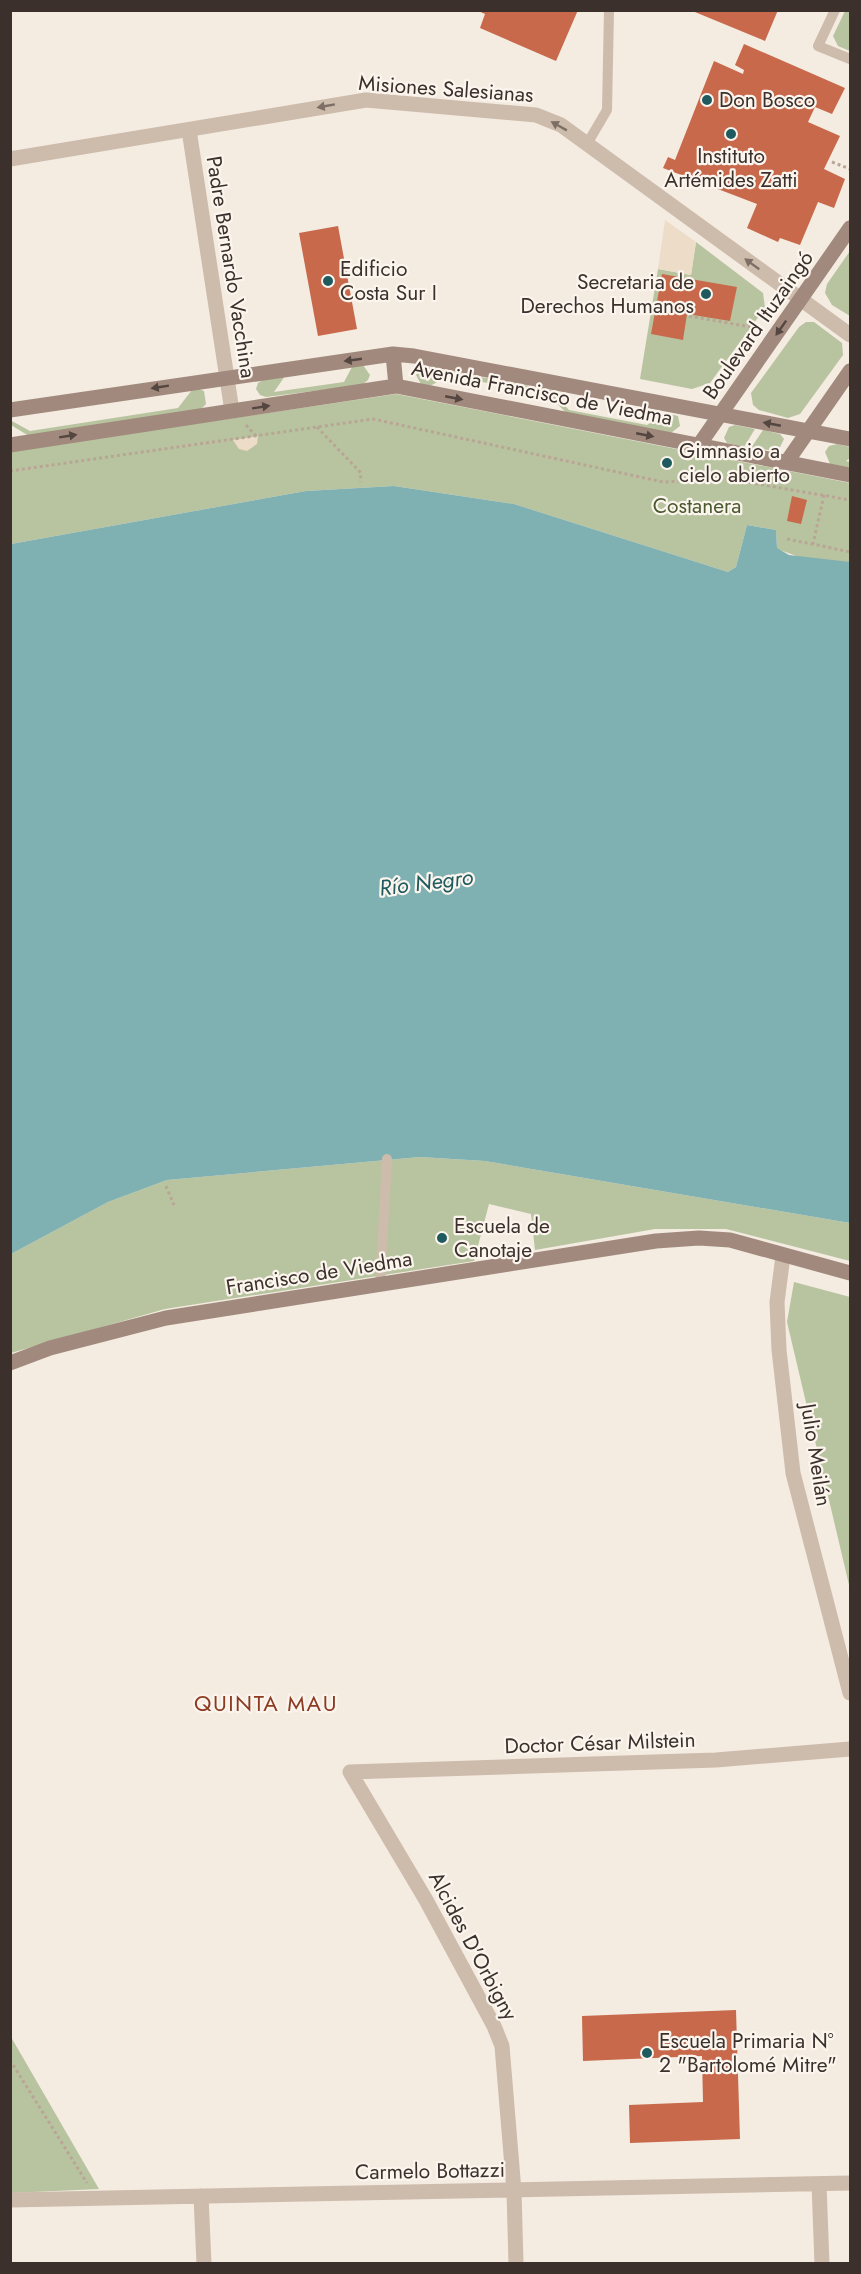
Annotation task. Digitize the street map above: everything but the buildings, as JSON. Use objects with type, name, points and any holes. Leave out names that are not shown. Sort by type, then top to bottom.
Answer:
[{"type":"main road","name":"Boulevard Ituzaingó","points":[[699,445],[850,228]]},
{"type":"main road","name":"Avenida Francisco de Viedma","points":[[10,410],[393,354],[850,439]]},
{"type":"main road","points":[[393,354],[396,386]]},
{"type":"main road","points":[[786,463],[850,371]]},
{"type":"main road","name":"Avenida Francisco de Viedma","points":[[10,445],[396,386],[850,475]]},
{"type":"main road","name":"Francisco de Viedma","points":[[10,1363],[50,1348],[166,1317],[656,1241],[730,1240],[850,1273]]},
{"type":"street","name":"Misiones Salesianas","points":[[10,159],[366,100],[536,115],[561,125],[850,334]]},
{"type":"street","name":"Padre Bernardo Vacchina","points":[[189,130],[232,411]]},
{"type":"street","name":"Julio Meilán","points":[[783,1256],[777,1312],[793,1473],[850,1693]]},
{"type":"street","name":"Doctor César Milstein","points":[[350,1772],[716,1760],[850,1749]]},
{"type":"street","name":"Alcides D'Orbigny","points":[[350,1772],[426,1900],[494,2026],[502,2046],[506,2068],[514,2191],[516,2264]]},
{"type":"street","name":"Carmelo Bottazzi","points":[[10,2200],[850,2183]]},
{"type":"street","points":[[819,2184],[822,2264]]},
{"type":"street","points":[[201,2196],[204,2264]]},
{"type":"lane","points":[[587,144],[607,110],[609,10]]},
{"type":"lane","points":[[835,10],[818,46],[850,59]]},
{"type":"lane","points":[[380,1285],[387,1159]]},
{"type":"path","points":[[832,162],[850,169]]},
{"type":"path","points":[[689,316],[778,332]]},
{"type":"path","points":[[10,471],[373,419],[663,482],[729,480],[850,500]]},
{"type":"path","points":[[318,428],[361,473],[360,482]]},
{"type":"path","points":[[813,544],[825,495]]},
{"type":"path","points":[[787,539],[850,552]]},
{"type":"path","points":[[166,1186],[174,1205]]},
{"type":"path","points":[[10,2060],[97,2199]]},
{"type":"green space","points":[[845,11],[850,11],[850,51],[838,46],[833,36]]},
{"type":"green space","points":[[696,242],[763,293],[765,308],[710,383],[692,389],[640,379],[658,269],[691,275]]},
{"type":"green space","points":[[850,251],[850,316],[832,305],[825,293],[827,284]]},
{"type":"green space","points":[[806,322],[814,322],[842,343],[843,355],[800,414],[788,418],[759,410],[753,405],[751,393],[799,327]]},
{"type":"green space","points":[[363,365],[370,375],[362,385],[266,397],[260,395],[256,389],[258,383],[265,379],[285,376],[274,392],[344,382],[352,367]]},
{"type":"green space","points":[[426,367],[551,390],[569,410],[647,425],[666,413],[678,416],[680,426],[671,433],[567,414],[548,394],[449,376],[428,387],[422,386],[416,375],[419,370]]},
{"type":"green space","points":[[192,390],[204,391],[206,404],[201,409],[29,436],[11,425],[10,420],[30,431],[178,408]]},
{"type":"green space","name":"Costanera","points":[[396,394],[850,483],[850,575],[777,549],[776,530],[747,525],[736,567],[728,572],[514,504],[394,486],[306,491],[11,544],[10,451]]},
{"type":"green space","points":[[735,425],[755,429],[744,447],[727,443],[724,438],[729,427]]},
{"type":"green space","points":[[763,430],[780,434],[784,439],[778,451],[751,448]]},
{"type":"green space","points":[[837,444],[850,447],[850,458],[846,461],[850,462],[850,468],[830,464],[825,452],[829,446]]},
{"type":"green space","points":[[420,1157],[485,1161],[850,1223],[850,1261],[726,1229],[655,1229],[535,1250],[531,1214],[489,1204],[474,1261],[165,1309],[11,1353],[11,1254],[108,1202],[167,1180]]},
{"type":"green space","points":[[794,1282],[850,1297],[850,1589],[787,1322]]},
{"type":"green space","points":[[11,2037],[99,2189],[11,2193]]},
{"type":"shaded area","points":[[665,220],[696,242],[691,275],[658,269]]},
{"type":"shaded area","points":[[258,436],[257,444],[247,451],[239,449],[233,440]]},
{"type":"water","name":"Río Negro","points":[[394,486],[514,504],[728,572],[736,567],[747,525],[776,530],[777,548],[789,555],[850,562],[850,1223],[485,1161],[420,1157],[167,1180],[108,1202],[11,1254],[11,544],[306,491]]},
{"type":"place","name":"Don Bosco","points":[[707,100]]},
{"type":"place","name":"Instituto Artémides Zatti","points":[[731,134]]},
{"type":"place","name":"Edificio Costa Sur I","points":[[328,281]]},
{"type":"place","name":"Secretaria de Derechos Humanos","points":[[706,294]]},
{"type":"place","name":"Gimnasio a cielo abierto","points":[[667,463]]},
{"type":"place","name":"Escuela de Canotaje","points":[[442,1238]]},
{"type":"place","name":"Escuela Primaria N° 2 \"Bartolomé Mitre\"","points":[[647,2053]]},
{"type":"district","name":"QUINTA MAU","points":[[266,1703]]}]
